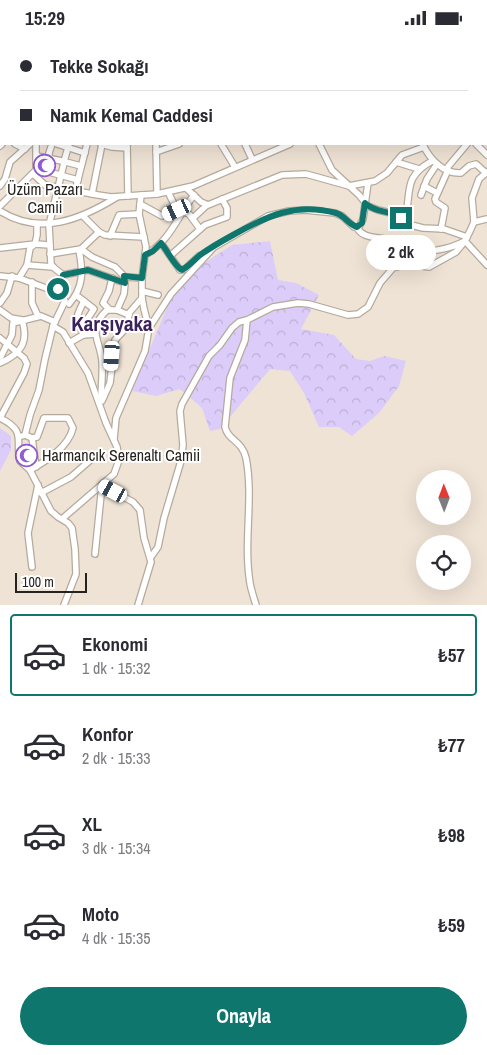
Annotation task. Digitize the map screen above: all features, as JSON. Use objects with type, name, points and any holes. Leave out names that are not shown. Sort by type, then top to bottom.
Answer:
[{"type":"street","points":[[17,145],[25,149]]},
{"type":"street","points":[[0,186],[6,179],[10,162],[29,145]]},
{"type":"street","points":[[0,206],[37,167],[36,145]]},
{"type":"street","points":[[52,145],[49,153],[49,172],[78,180]]},
{"type":"street","points":[[75,191],[87,145]]},
{"type":"street","points":[[92,194],[102,145]]},
{"type":"street","points":[[105,145],[112,147],[127,146],[128,196]]},
{"type":"street","points":[[156,145],[157,194]]},
{"type":"street","points":[[156,152],[176,145]]},
{"type":"street","points":[[222,145],[235,167]]},
{"type":"street","points":[[245,145],[252,159]]},
{"type":"street","points":[[33,173],[43,184],[92,194],[118,196],[157,194],[186,188],[287,145]]},
{"type":"street","points":[[319,145],[332,171],[365,203],[378,210],[395,214],[417,227],[440,229],[466,239],[487,264]]},
{"type":"street","points":[[151,557],[158,547],[164,518],[181,461],[183,445],[180,411],[182,405],[209,356],[235,324],[273,307],[298,303],[310,304],[348,315],[358,314],[368,307],[380,283],[393,268],[408,264],[425,267],[433,266],[456,252],[466,239],[474,222],[472,198],[476,185],[487,172],[476,164],[469,166],[459,173],[447,170],[434,163],[423,145],[404,154],[384,176],[368,183],[349,186],[306,174],[289,174],[275,177],[206,205],[193,218]]},
{"type":"street","points":[[440,229],[445,208],[436,202],[435,199],[447,170],[466,145]]},
{"type":"street","points":[[477,145],[487,155]]},
{"type":"street","points":[[63,275],[51,264],[49,225],[68,146],[85,153]]},
{"type":"street","points":[[37,156],[81,166]]},
{"type":"street","points":[[396,163],[419,169],[434,163]]},
{"type":"street","points":[[421,195],[434,163]]},
{"type":"street","points":[[404,221],[411,182],[419,169]]},
{"type":"street","points":[[357,227],[362,223],[368,183]]},
{"type":"street","points":[[424,186],[438,193]]},
{"type":"street","points":[[186,188],[206,205]]},
{"type":"street","points":[[168,192],[180,211]]},
{"type":"street","points":[[141,195],[139,214],[144,237],[145,255],[142,295],[149,328]]},
{"type":"street","points":[[145,255],[153,251],[173,229],[180,211],[194,195]]},
{"type":"street","points":[[0,211],[13,218],[49,225],[83,216],[118,196]]},
{"type":"street","points":[[170,255],[200,229],[227,217],[228,211],[222,199]]},
{"type":"street","points":[[140,204],[162,216],[180,211],[189,214],[200,229]]},
{"type":"street","points":[[161,243],[178,269],[182,270],[200,255],[268,216],[289,211],[305,210],[335,213],[342,216],[354,227],[357,227],[365,235],[387,240],[416,251],[452,247],[466,239]]},
{"type":"street","points":[[110,236],[120,215],[139,214]]},
{"type":"street","points":[[83,216],[99,232],[110,236],[144,237]]},
{"type":"street","points":[[474,222],[487,219]]},
{"type":"street","points":[[0,303],[15,277],[26,265],[30,249],[35,244],[37,235],[36,224]]},
{"type":"street","points":[[50,254],[80,250],[99,232]]},
{"type":"street","points":[[0,248],[35,244],[50,245]]},
{"type":"street","points":[[114,439],[116,418],[145,351],[149,328],[170,294],[214,247]]},
{"type":"street","points":[[64,605],[75,579],[75,549],[72,528],[51,511],[30,471],[19,459],[22,436],[40,388],[54,324],[82,284],[80,250]]},
{"type":"street","points":[[80,250],[115,267],[124,276],[124,294],[117,310]]},
{"type":"street","points":[[26,265],[53,267]]},
{"type":"street","points":[[63,275],[91,271],[125,283]]},
{"type":"street","points":[[0,275],[32,282],[59,293],[78,314]]},
{"type":"street","points":[[59,293],[58,288],[63,275]]},
{"type":"street","points":[[124,276],[142,278]]},
{"type":"street","points":[[112,277],[110,291],[103,301],[104,304],[109,309],[128,315]]},
{"type":"street","points":[[32,282],[32,303],[38,316]]},
{"type":"street","points":[[76,295],[102,316]]},
{"type":"street","points":[[142,295],[158,295]]},
{"type":"street","points":[[101,405],[110,383],[114,343],[126,327],[128,315],[142,295]]},
{"type":"street","points":[[82,332],[77,322],[78,314],[84,301]]},
{"type":"street","points":[[69,343],[82,332],[94,309]]},
{"type":"street","points":[[101,405],[102,359],[95,333],[102,316],[109,309]]},
{"type":"street","points":[[0,310],[11,318],[22,320]]},
{"type":"street","points":[[0,357],[12,335],[13,324],[38,316],[45,317],[61,330],[88,373],[101,405],[106,423],[119,454],[118,467],[114,474],[62,519]]},
{"type":"street","points":[[0,363],[17,352],[24,344],[22,320]]},
{"type":"street","points":[[247,320],[245,340],[230,378],[225,427],[226,433],[241,445],[246,460],[250,506],[248,536],[249,574],[256,605]]},
{"type":"street","points":[[82,332],[95,333]]},
{"type":"street","points":[[0,338],[24,358],[27,366],[0,418],[10,424],[22,436],[32,438],[38,436],[40,425],[44,418],[68,418],[72,425],[72,433],[58,451],[50,459],[30,471]]},
{"type":"street","points":[[32,438],[36,467]]},
{"type":"street","points":[[41,493],[71,477],[95,456]]},
{"type":"street","points":[[32,567],[28,533],[38,485]]},
{"type":"street","points":[[102,485],[137,505],[142,518],[144,538],[151,557],[150,569],[138,605]]},
{"type":"street","points":[[95,554],[102,485]]},
{"type":"green space","points":[[270,241],[278,280],[296,283],[319,295],[301,329],[334,335],[356,359],[370,361],[384,356],[406,361],[399,386],[379,413],[352,436],[339,427],[319,427],[304,393],[290,371],[270,369],[220,429],[210,431],[202,408],[180,389],[156,396],[132,391],[169,303],[198,267],[232,245]]},
{"type":"green space","points":[[0,428],[11,436],[11,450],[0,471]]},
{"type":"place","name":"Üzüm Pazarı Camii","points":[[45,165]]},
{"type":"place","name":"Harmancık Serenaltı Camii","points":[[26,455]]},
{"type":"district","name":"Karşıyaka","points":[[112,324]]},
{"type":"route","points":[[58,289],[63,275],[86,270],[101,273],[125,283],[124,276],[142,278],[145,255],[153,251],[161,243],[178,269],[185,269],[200,255],[217,244],[268,216],[283,212],[305,210],[335,213],[342,216],[355,228],[359,227],[362,223],[365,203],[372,208],[395,214],[401,218]]}]
